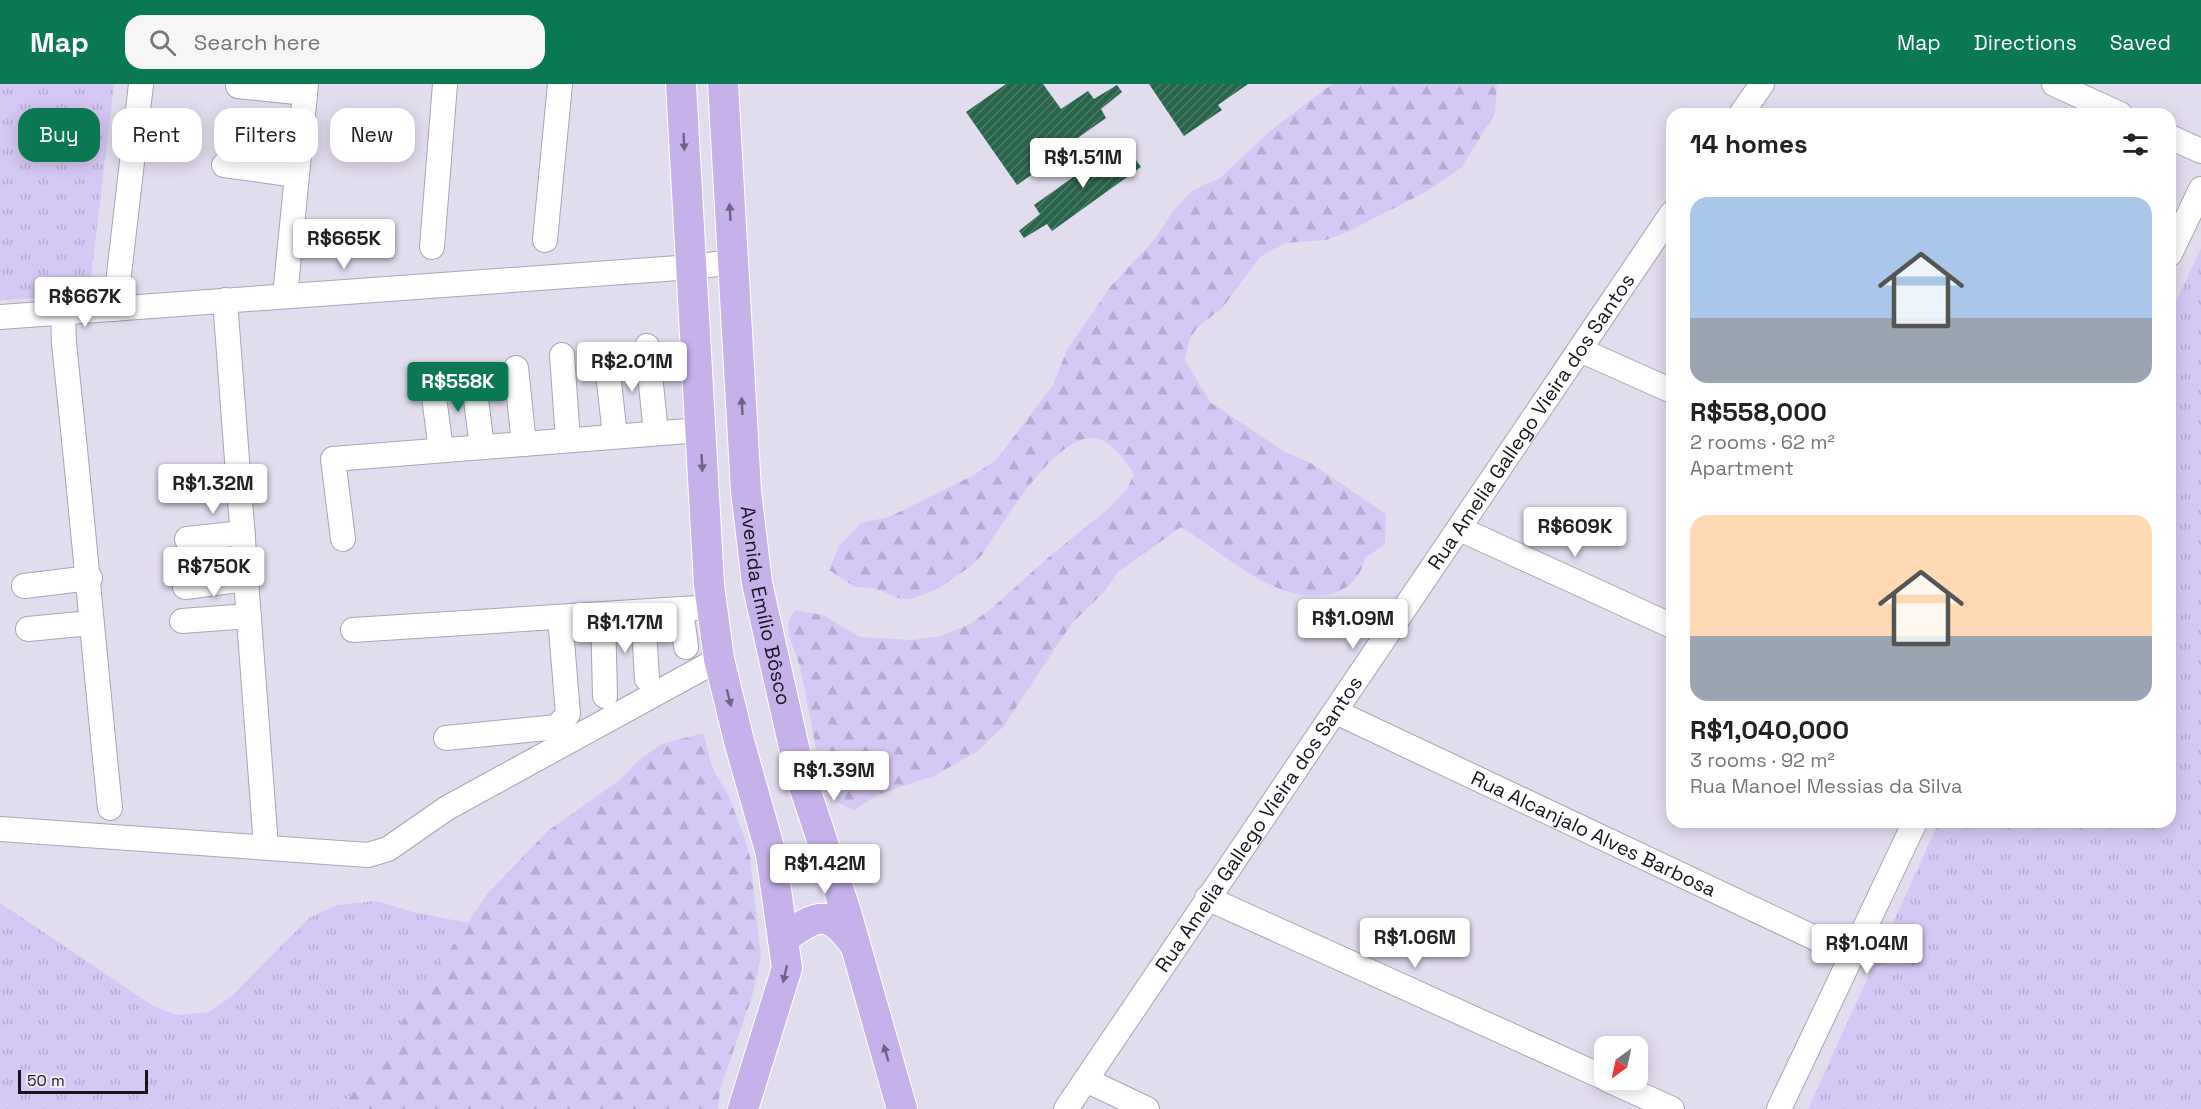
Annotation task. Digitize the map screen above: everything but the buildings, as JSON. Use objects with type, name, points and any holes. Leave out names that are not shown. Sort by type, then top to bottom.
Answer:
[{"type":"main road","points":[[681,84],[711,596],[719,659],[771,854],[787,968],[744,1109]]},
{"type":"main road","name":"Avenida Emílio Bôsco","points":[[723,84],[746,491],[753,560],[770,650],[803,783],[855,945],[902,1109]]},
{"type":"main road","points":[[711,596],[738,590],[748,576],[753,560]]},
{"type":"main road","points":[[783,939],[808,921],[820,918],[840,925],[855,945]]},
{"type":"street","points":[[115,309],[141,84]]},
{"type":"street","points":[[432,248],[445,84]]},
{"type":"street","points":[[545,240],[560,84]]},
{"type":"street","points":[[1745,108],[1762,84]]},
{"type":"street","points":[[2054,84],[2107,108]]},
{"type":"street","points":[[238,86],[305,89],[303,108]]},
{"type":"street","points":[[2176,140],[2201,151]]},
{"type":"street","points":[[285,296],[297,162]]},
{"type":"street","points":[[224,165],[296,175]]},
{"type":"street","points":[[2176,241],[2201,189]]},
{"type":"street","name":"Rua Amelia Gallego Vieira dos Santos","points":[[1066,1109],[1666,222]]},
{"type":"street","points":[[0,318],[692,267],[733,262]]},
{"type":"street","points":[[225,300],[266,846]]},
{"type":"street","points":[[63,313],[64,344],[90,578],[91,623],[110,808]]},
{"type":"street","points":[[647,346],[656,433]]},
{"type":"street","points":[[1580,350],[1666,388]]},
{"type":"street","points":[[562,355],[568,440]]},
{"type":"street","points":[[606,355],[615,436]]},
{"type":"street","points":[[516,368],[524,444]]},
{"type":"street","points":[[473,376],[482,447]]},
{"type":"street","points":[[432,382],[441,450]]},
{"type":"street","points":[[343,539],[333,459],[700,430]]},
{"type":"street","points":[[1460,529],[1666,623]]},
{"type":"street","points":[[187,539],[243,533]]},
{"type":"street","points":[[24,586],[90,578]]},
{"type":"street","points":[[185,587],[246,579]]},
{"type":"street","points":[[353,630],[681,609],[711,596]]},
{"type":"street","points":[[681,609],[686,647]]},
{"type":"street","points":[[643,612],[647,679]]},
{"type":"street","points":[[603,614],[605,696]]},
{"type":"street","points":[[182,621],[249,616]]},
{"type":"street","points":[[446,738],[557,727],[568,714],[560,617]]},
{"type":"street","points":[[28,629],[91,623]]},
{"type":"street","points":[[0,829],[368,855],[388,849],[447,808],[719,659]]},
{"type":"street","name":"Rua Alcanjalo Alves Barbosa","points":[[1336,712],[1853,956]]},
{"type":"street","points":[[1779,1109],[1912,828]]},
{"type":"street","points":[[1207,898],[1594,1073]]},
{"type":"street","points":[[1086,1080],[1148,1109]]},
{"type":"street","points":[[1631,1090],[1672,1109]]},
{"type":"green space","points":[[0,84],[114,84],[89,295],[0,300]]},
{"type":"green space","points":[[1332,84],[1497,84],[1495,113],[1462,167],[1424,193],[1345,233],[1326,240],[1286,243],[1260,257],[1223,307],[1197,328],[1189,340],[1185,360],[1210,402],[1285,452],[1309,462],[1386,514],[1385,544],[1365,558],[1357,577],[1348,586],[1329,594],[1309,595],[1289,592],[1251,574],[1181,527],[1118,572],[1104,592],[1072,623],[1003,727],[978,751],[934,776],[879,794],[854,810],[838,802],[830,796],[822,780],[800,666],[790,639],[788,623],[794,610],[823,615],[860,637],[913,640],[941,636],[970,624],[991,609],[1050,556],[1107,510],[1127,489],[1134,474],[1109,444],[1103,440],[1089,438],[1074,443],[1058,454],[1043,469],[1014,506],[981,556],[971,566],[939,588],[912,599],[898,598],[874,588],[855,587],[829,570],[839,546],[861,523],[889,517],[974,475],[997,459],[1053,385],[1067,350],[1111,286],[1154,240],[1174,210],[1192,191],[1220,178],[1270,131]]},
{"type":"green space","points":[[2201,248],[2201,1109],[1808,1109],[1936,828],[2176,828],[2176,302]]},
{"type":"green space","points":[[703,733],[713,770],[728,794],[750,857],[761,957],[753,993],[720,1090],[718,1109],[337,1109],[358,1087],[487,894],[549,830],[621,779],[639,760],[662,744]]},
{"type":"green space","points":[[377,901],[413,912],[468,923],[358,1087],[337,1109],[0,1109],[0,903],[152,1005],[176,1015],[209,1012],[232,996],[309,918],[337,905]]}]
